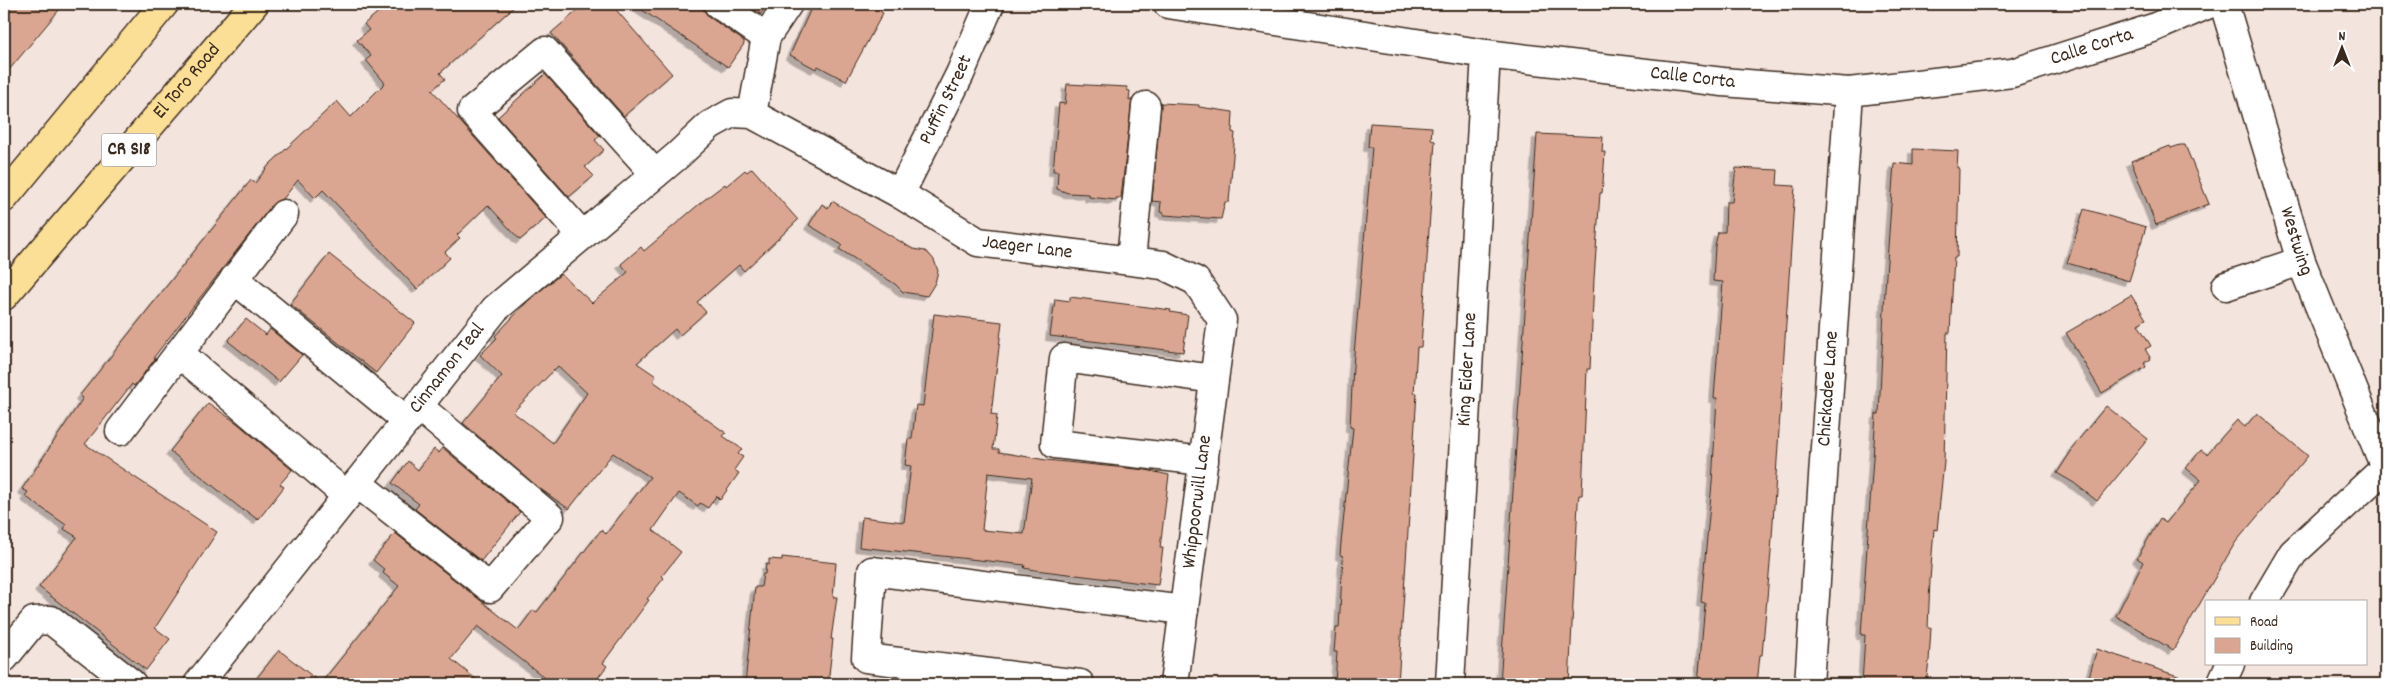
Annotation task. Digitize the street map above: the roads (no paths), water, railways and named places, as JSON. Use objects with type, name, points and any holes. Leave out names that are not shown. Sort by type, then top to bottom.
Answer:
[{"type":"main road","points":[[4,198],[164,4]]},
{"type":"main road","name":"El Toro Road","points":[[4,296],[254,4]]},
{"type":"street","points":[[718,4],[766,37]]},
{"type":"street","points":[[752,114],[766,37],[788,4]]},
{"type":"street","name":"Puffin Street","points":[[900,194],[960,74],[990,4]]},
{"type":"street","name":"Calle Corta","points":[[1168,4],[1284,13],[1486,54],[1723,82],[1849,92],[2012,73],[2152,28],[2209,4]]},
{"type":"street","name":"Westwing","points":[[2224,4],[2301,261],[2385,469]]},
{"type":"street","points":[[582,235],[472,111],[545,51],[655,174]]},
{"type":"street","name":"King Eider Lane","points":[[1450,684],[1486,54]]},
{"type":"street","name":"Chickadee Lane","points":[[1809,684],[1849,92]]},
{"type":"street","points":[[1130,260],[1146,106]]},
{"type":"street","name":"Cinnamon Teal","points":[[198,684],[495,309],[710,125],[732,113],[752,114]]},
{"type":"street","name":"Jaeger Lane","points":[[752,114],[900,194],[978,242],[1163,265],[1196,281],[1222,320]]},
{"type":"street","points":[[120,431],[284,214]]},
{"type":"street","points":[[2226,286],[2301,261]]},
{"type":"street","points":[[179,353],[352,490],[490,588],[550,517],[234,279]]},
{"type":"street","name":"Whippoorwill Lane","points":[[1174,684],[1222,320]]},
{"type":"street","points":[[1204,460],[1055,444],[1064,358],[1214,379]]},
{"type":"street","points":[[2265,600],[2293,552],[2385,469]]},
{"type":"street","points":[[1080,684],[866,658],[872,571],[1184,610]]},
{"type":"street","points":[[4,658],[34,621],[51,620],[132,684]]},
{"type":"street","points":[[2221,684],[2229,666]]}]
